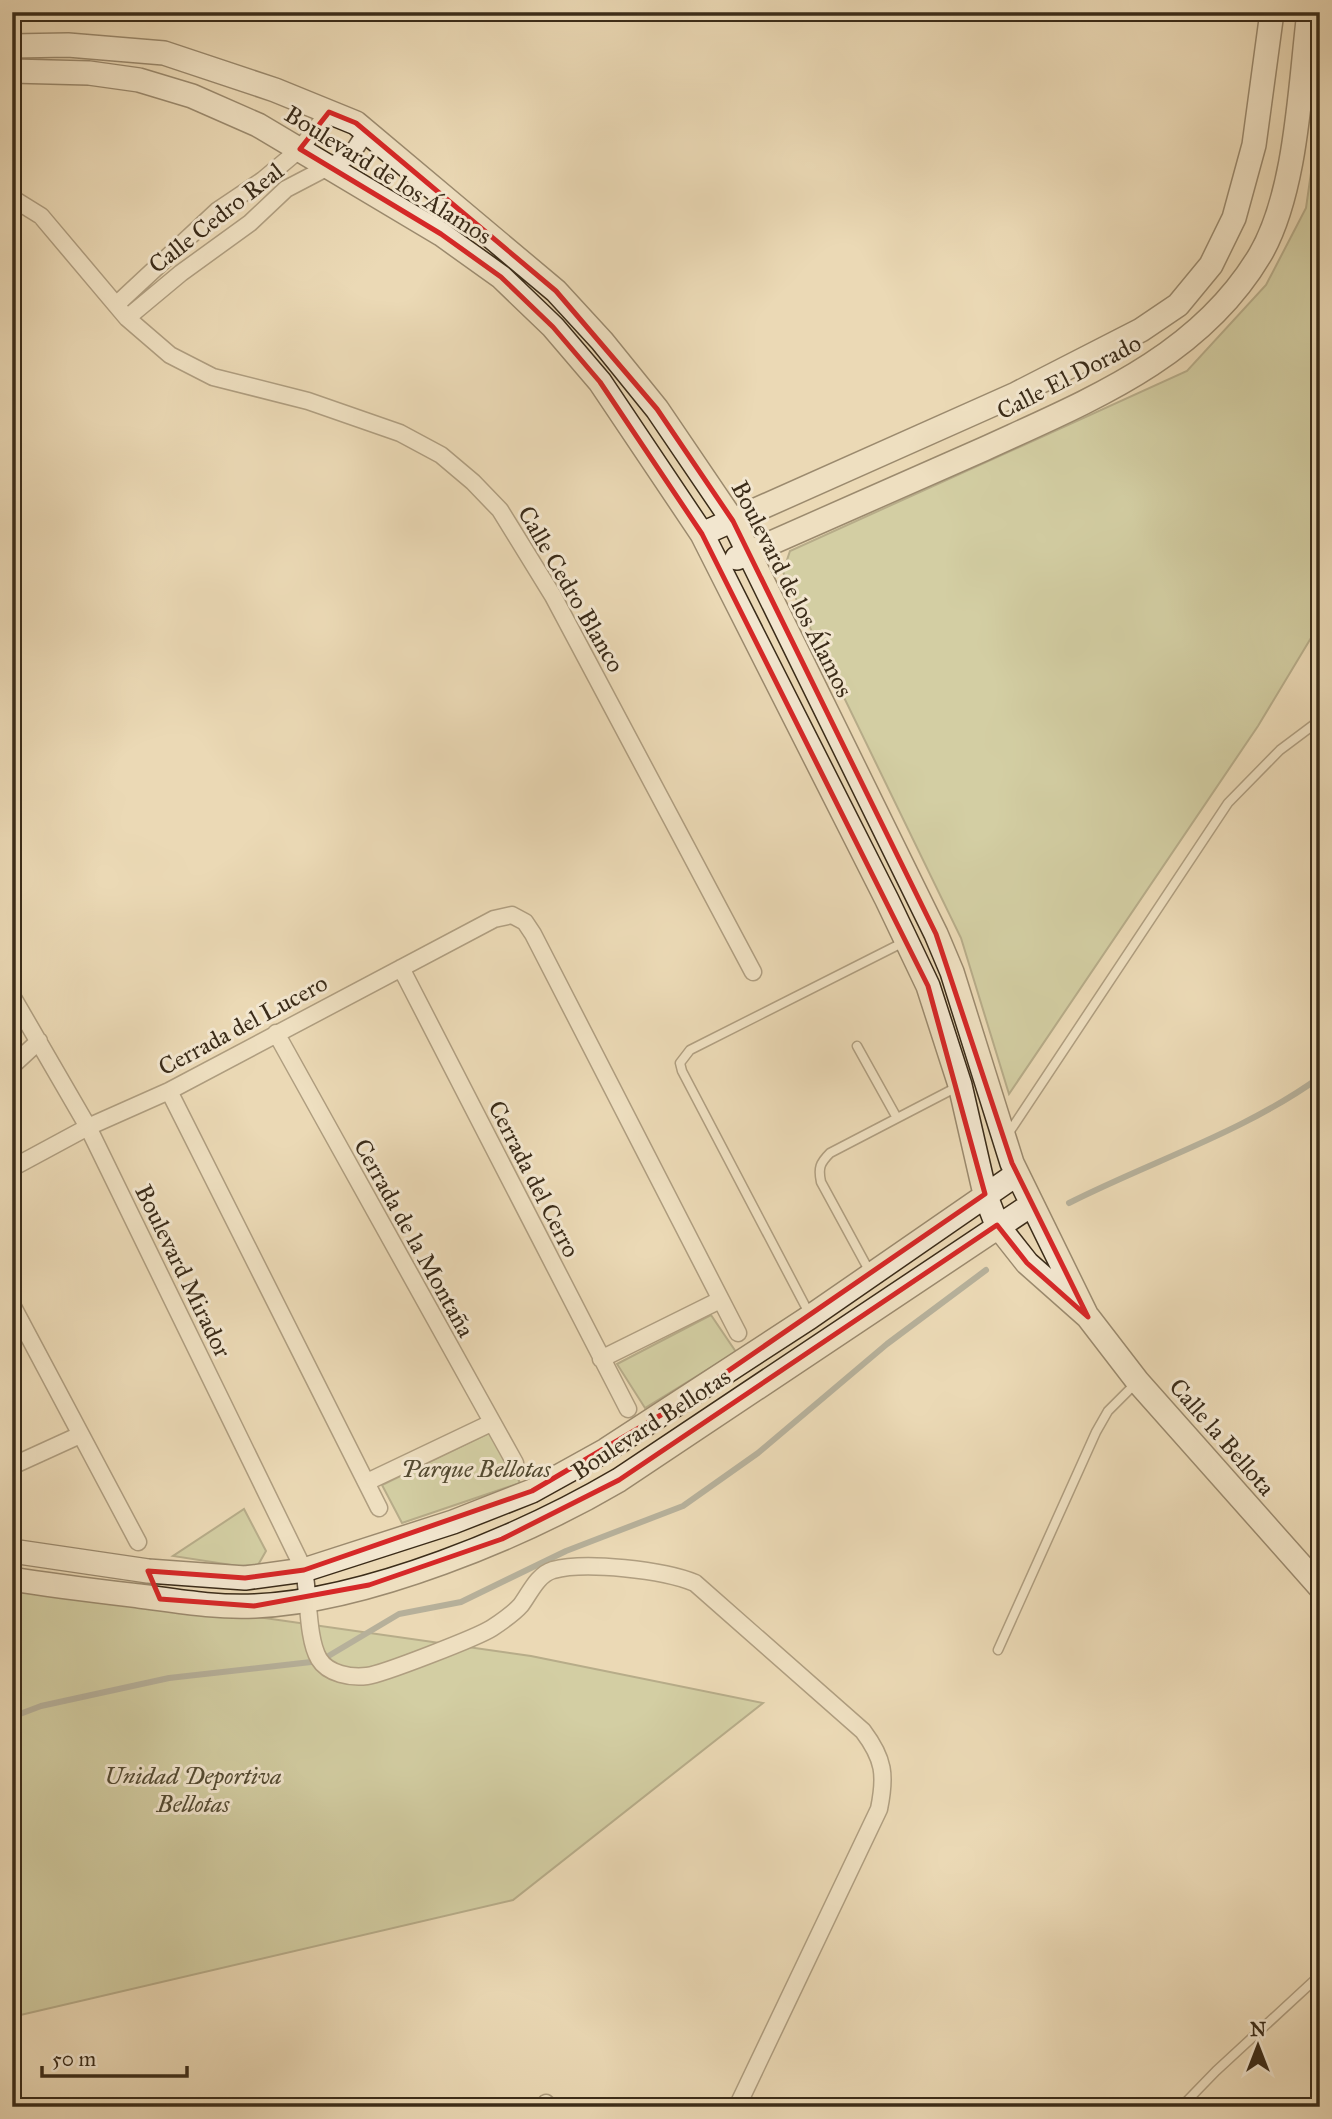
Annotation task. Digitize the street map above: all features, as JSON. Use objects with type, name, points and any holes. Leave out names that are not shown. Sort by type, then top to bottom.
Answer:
[{"type":"street","name":"Calle El Dorado","points":[[702,534],[1016,394],[1141,330],[1178,305],[1211,265],[1234,218],[1254,145],[1272,12]]},
{"type":"street","name":"Calle El Dorado","points":[[718,566],[1064,412],[1146,370],[1189,339],[1226,303],[1261,253],[1281,202],[1294,134],[1309,12]]},
{"type":"street","name":"Boulevard de los Álamos","points":[[12,46],[68,45],[164,53],[275,89],[356,123],[556,291],[602,341],[657,409],[733,521],[936,934],[952,972],[1004,1139],[1031,1205]]},
{"type":"street","name":"Boulevard de los Álamos","points":[[12,71],[89,73],[139,80],[192,96],[258,125],[328,168],[392,202],[501,278],[553,327],[600,382],[702,534],[928,986],[960,1085],[985,1194],[997,1225]]},
{"type":"street","name":"Calle Cedro Real","points":[[121,312],[204,224],[300,149],[330,112]]},
{"type":"street","name":"Calle Cedro Real","points":[[121,312],[250,223],[286,189],[351,155],[366,132]]},
{"type":"street","name":"Calle Cedro Blanco","points":[[12,198],[41,216],[121,312],[170,355],[213,377],[359,416],[441,455],[500,510],[553,596],[753,972]]},
{"type":"street","points":[[204,224],[221,244]]},
{"type":"street","name":"Cerrada del Lucero","points":[[12,1168],[88,1127],[169,1090],[494,919],[512,915],[525,922],[533,934],[720,1300]]},
{"type":"street","name":"Cerrada del Cerro","points":[[401,968],[601,1359],[656,1454]]},
{"type":"street","name":"Boulevard Mirador","points":[[12,996],[88,1127],[304,1570],[310,1600],[311,1635],[320,1661],[340,1675],[368,1676],[490,1630],[520,1607],[535,1583],[550,1571],[569,1567],[673,1574],[695,1583],[863,1731],[877,1750],[885,1780],[879,1809],[737,2107]]},
{"type":"street","name":"Cerrada de la Montaña","points":[[276,1033],[515,1463]]},
{"type":"street","points":[[12,1066],[39,1041]]},
{"type":"street","points":[[169,1090],[379,1508]]},
{"type":"street","name":"Boulevard Bellotas","points":[[12,1551],[148,1571],[245,1578],[304,1570],[453,1522],[532,1491],[634,1419],[752,1355],[1017,1174]]},
{"type":"street","name":"Boulevard Bellotas","points":[[12,1579],[160,1599],[254,1606],[310,1600],[443,1560],[548,1518],[619,1480],[997,1225],[1031,1205]]},
{"type":"street","name":"Calle la Bellota","points":[[1031,1205],[1088,1317],[1138,1382],[1320,1587]]},
{"type":"street","name":"Calle la Bellota","points":[[997,1225],[1027,1263],[1088,1317]]},
{"type":"street","points":[[601,1359],[720,1300],[738,1333]]},
{"type":"street","points":[[12,1305],[138,1542]]},
{"type":"street","points":[[752,1355],[768,1379]]},
{"type":"street","points":[[367,1482],[491,1423]]},
{"type":"street","points":[[12,1466],[80,1434]]},
{"type":"street","points":[[532,1491],[548,1518]]},
{"type":"street","points":[[148,1571],[160,1599]]},
{"type":"lane","points":[[1004,1139],[1228,803],[1280,750],[1320,720]]},
{"type":"lane","points":[[810,1317],[680,1063],[690,1050],[906,941]]},
{"type":"lane","points":[[857,1046],[897,1118]]},
{"type":"lane","points":[[871,1274],[821,1182],[821,1162],[830,1153],[960,1085]]},
{"type":"lane","points":[[998,1650],[1096,1432],[1108,1411],[1138,1382]]},
{"type":"lane","points":[[1182,2107],[1320,1975]]},
{"type":"highlighted area","points":[[329,112],[356,123],[556,291],[657,409],[733,521],[936,934],[1012,1163],[1088,1317],[1027,1263],[997,1225],[619,1480],[502,1539],[369,1585],[254,1606],[160,1599],[148,1571],[245,1578],[304,1570],[532,1491],[683,1402],[985,1194],[928,986],[702,534],[600,382],[553,327],[501,277],[441,234],[300,149]]},
{"type":"green space","points":[[1320,110],[1320,623],[1258,726],[1009,1094],[961,938],[783,572],[790,551],[1187,371],[1266,285],[1306,208]]},
{"type":"green space","points":[[711,1315],[736,1352],[645,1408],[617,1364]]},
{"type":"green space","name":"Parque Bellotas","points":[[495,1430],[520,1483],[402,1523],[382,1485]]},
{"type":"green space","points":[[244,1509],[266,1551],[258,1565],[238,1566],[173,1556]]},
{"type":"green space","name":"Unidad Deportiva Bellotas","points":[[12,1582],[531,1656],[763,1703],[513,1900],[12,2017]]},
{"type":"waterway","points":[[1069,1203],[1229,1130],[1320,1077]]},
{"type":"waterway","points":[[12,1717],[41,1706],[169,1678],[320,1661],[399,1614],[461,1602],[566,1551],[683,1506],[758,1453],[887,1344],[986,1270]]}]
